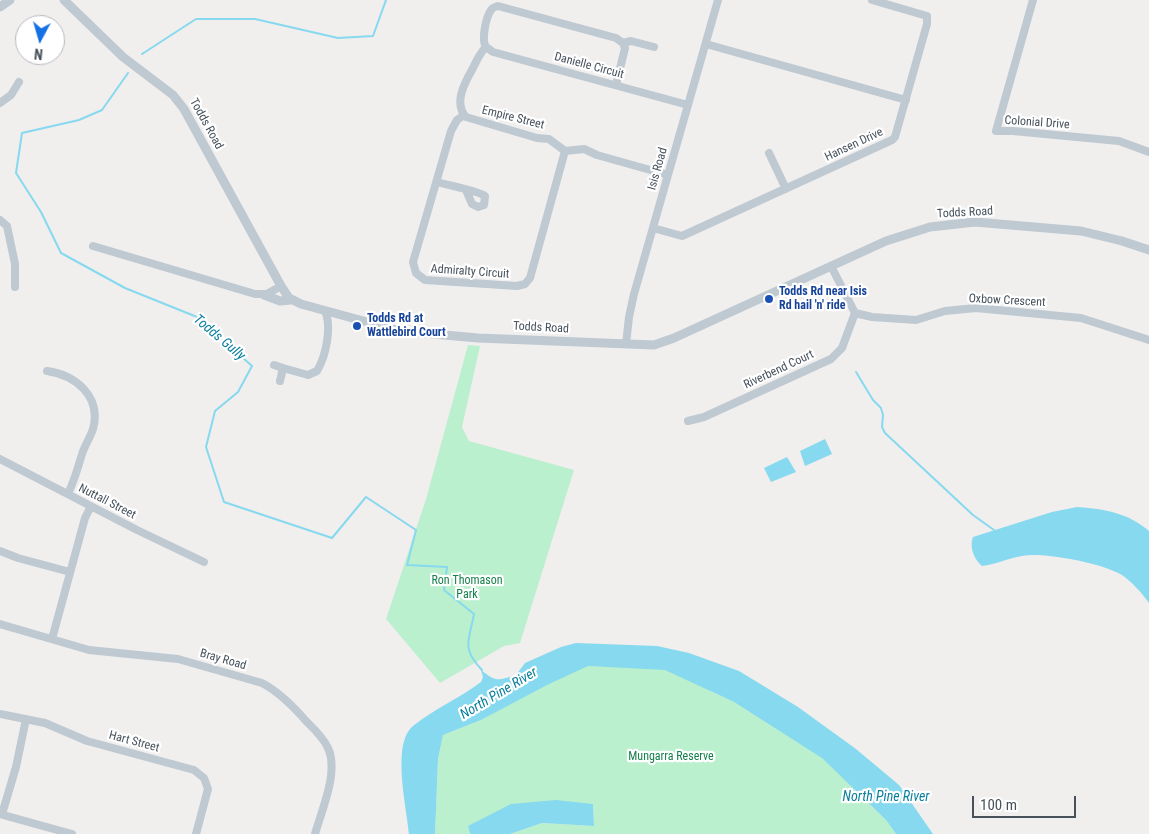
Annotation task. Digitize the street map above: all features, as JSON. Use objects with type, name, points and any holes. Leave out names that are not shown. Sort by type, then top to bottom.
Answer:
[{"type":"street","points":[[0,7],[10,0]]},
{"type":"street","name":"Todds Road","points":[[64,0],[123,57],[177,98],[281,286],[291,300],[394,330],[478,338],[654,345],[907,233],[930,227],[975,222],[1081,232],[1122,241],[1149,250]]},
{"type":"street","name":"Isis Road","points":[[626,344],[634,294],[718,0]]},
{"type":"street","name":"Hansen Drive","points":[[653,228],[682,236],[892,140],[897,132],[927,24],[927,16],[872,0]]},
{"type":"street","name":"Colonial Drive","points":[[1033,0],[996,131],[1119,141],[1149,152]]},
{"type":"street","points":[[464,115],[460,103],[466,79],[477,58],[486,47],[483,40],[489,14],[491,10],[498,6],[616,38],[623,43],[624,52],[616,85]]},
{"type":"street","points":[[623,43],[631,41],[654,47]]},
{"type":"street","points":[[706,44],[906,100]]},
{"type":"street","name":"Danielle Circuit","points":[[486,47],[493,52],[688,105]]},
{"type":"street","points":[[0,104],[13,93],[18,82]]},
{"type":"street","name":"Empire Street","points":[[464,115],[469,119],[537,138],[549,139],[565,151],[584,149],[595,154],[668,175]]},
{"type":"street","name":"Admiralty Circuit","points":[[464,115],[458,120],[451,131],[413,262],[416,273],[425,280],[517,286],[524,284],[530,278],[565,151]]},
{"type":"street","points":[[769,152],[786,188]]},
{"type":"street","points":[[437,182],[466,190]]},
{"type":"street","points":[[3,222],[15,264],[15,287]]},
{"type":"street","points":[[94,246],[280,301],[291,300]]},
{"type":"street","points":[[831,266],[855,313]]},
{"type":"street","points":[[264,295],[281,286]]},
{"type":"street","name":"Oxbow Crescent","points":[[855,313],[872,317],[916,320],[945,311],[976,308],[1082,318],[1149,340]]},
{"type":"street","points":[[274,365],[306,375],[315,372],[320,366],[330,330],[329,319],[325,311]]},
{"type":"street","name":"Riverbend Court","points":[[688,421],[704,417],[831,359],[842,348],[855,313]]},
{"type":"street","points":[[330,330],[343,316]]},
{"type":"street","points":[[280,381],[283,368]]},
{"type":"street","points":[[46,371],[68,376],[77,382],[91,399],[94,409],[93,428],[68,494]]},
{"type":"street","name":"Nuttall Street","points":[[0,459],[204,562]]},
{"type":"street","points":[[52,639],[90,506]]},
{"type":"street","points":[[0,551],[18,558],[70,572]]},
{"type":"street","name":"Bray Road","points":[[0,624],[102,652],[178,659],[262,683],[272,688],[322,738],[328,747],[332,759],[330,780],[315,834]]},
{"type":"street","name":"Hart Street","points":[[0,714],[50,724],[88,741],[194,770],[204,778],[208,789],[196,834]]},
{"type":"street","points":[[26,719],[16,767],[1,814],[72,834]]},
{"type":"green space","name":"Ron Thomason Park","points":[[468,345],[480,346],[462,427],[469,441],[574,470],[520,643],[504,646],[440,683],[386,619],[426,499]]},
{"type":"green space","name":"Mungarra Reserve","points":[[576,667],[672,668],[712,692],[734,702],[843,770],[896,834],[510,834],[542,823],[594,826],[593,804],[468,826],[470,834],[435,834],[438,759],[443,735],[481,720]]},
{"type":"water","points":[[825,439],[832,454],[805,466],[800,451]]},
{"type":"water","points":[[787,457],[796,472],[771,482],[764,468]]},
{"type":"water","points":[[1077,507],[1116,513],[1133,520],[1149,531],[1149,603],[1137,588],[1122,575],[1091,563],[1053,556],[1032,555],[1019,556],[982,566],[977,560],[972,549],[973,537],[1052,512]]},
{"type":"water","name":"North Pine River","points":[[576,643],[657,646],[689,653],[739,671],[798,707],[856,749],[899,785],[933,834],[896,834],[886,820],[822,758],[734,702],[665,670],[588,666],[547,685],[481,720],[443,735],[438,759],[435,834],[409,834],[402,777],[402,761],[406,735],[413,726],[481,682],[483,677],[481,670],[494,679],[516,675],[525,663],[561,647]]},
{"type":"water","points":[[556,800],[593,804],[594,826],[542,823],[510,834],[470,834],[468,826],[511,804]]},
{"type":"waterway","name":"Todds Gully","points":[[142,54],[196,19],[255,19],[338,38],[373,36],[386,0]]},
{"type":"waterway","name":"Todds Gully","points":[[128,73],[102,110],[79,120],[22,133],[16,173],[41,212],[61,253],[125,288],[197,317],[252,366],[238,392],[215,411],[206,447],[224,502],[332,538],[366,497],[416,530],[407,565],[447,567],[444,590],[474,614],[468,644],[471,656],[482,670]]},
{"type":"waterway","points":[[856,372],[873,400],[881,408],[883,415],[882,427],[885,433],[973,515],[994,530]]},
{"type":"place","name":"Todds Rd near Isis Rd hail 'n' ride","points":[[769,299]]},
{"type":"place","name":"Todds Rd at Wattlebird Court","points":[[357,326]]}]
